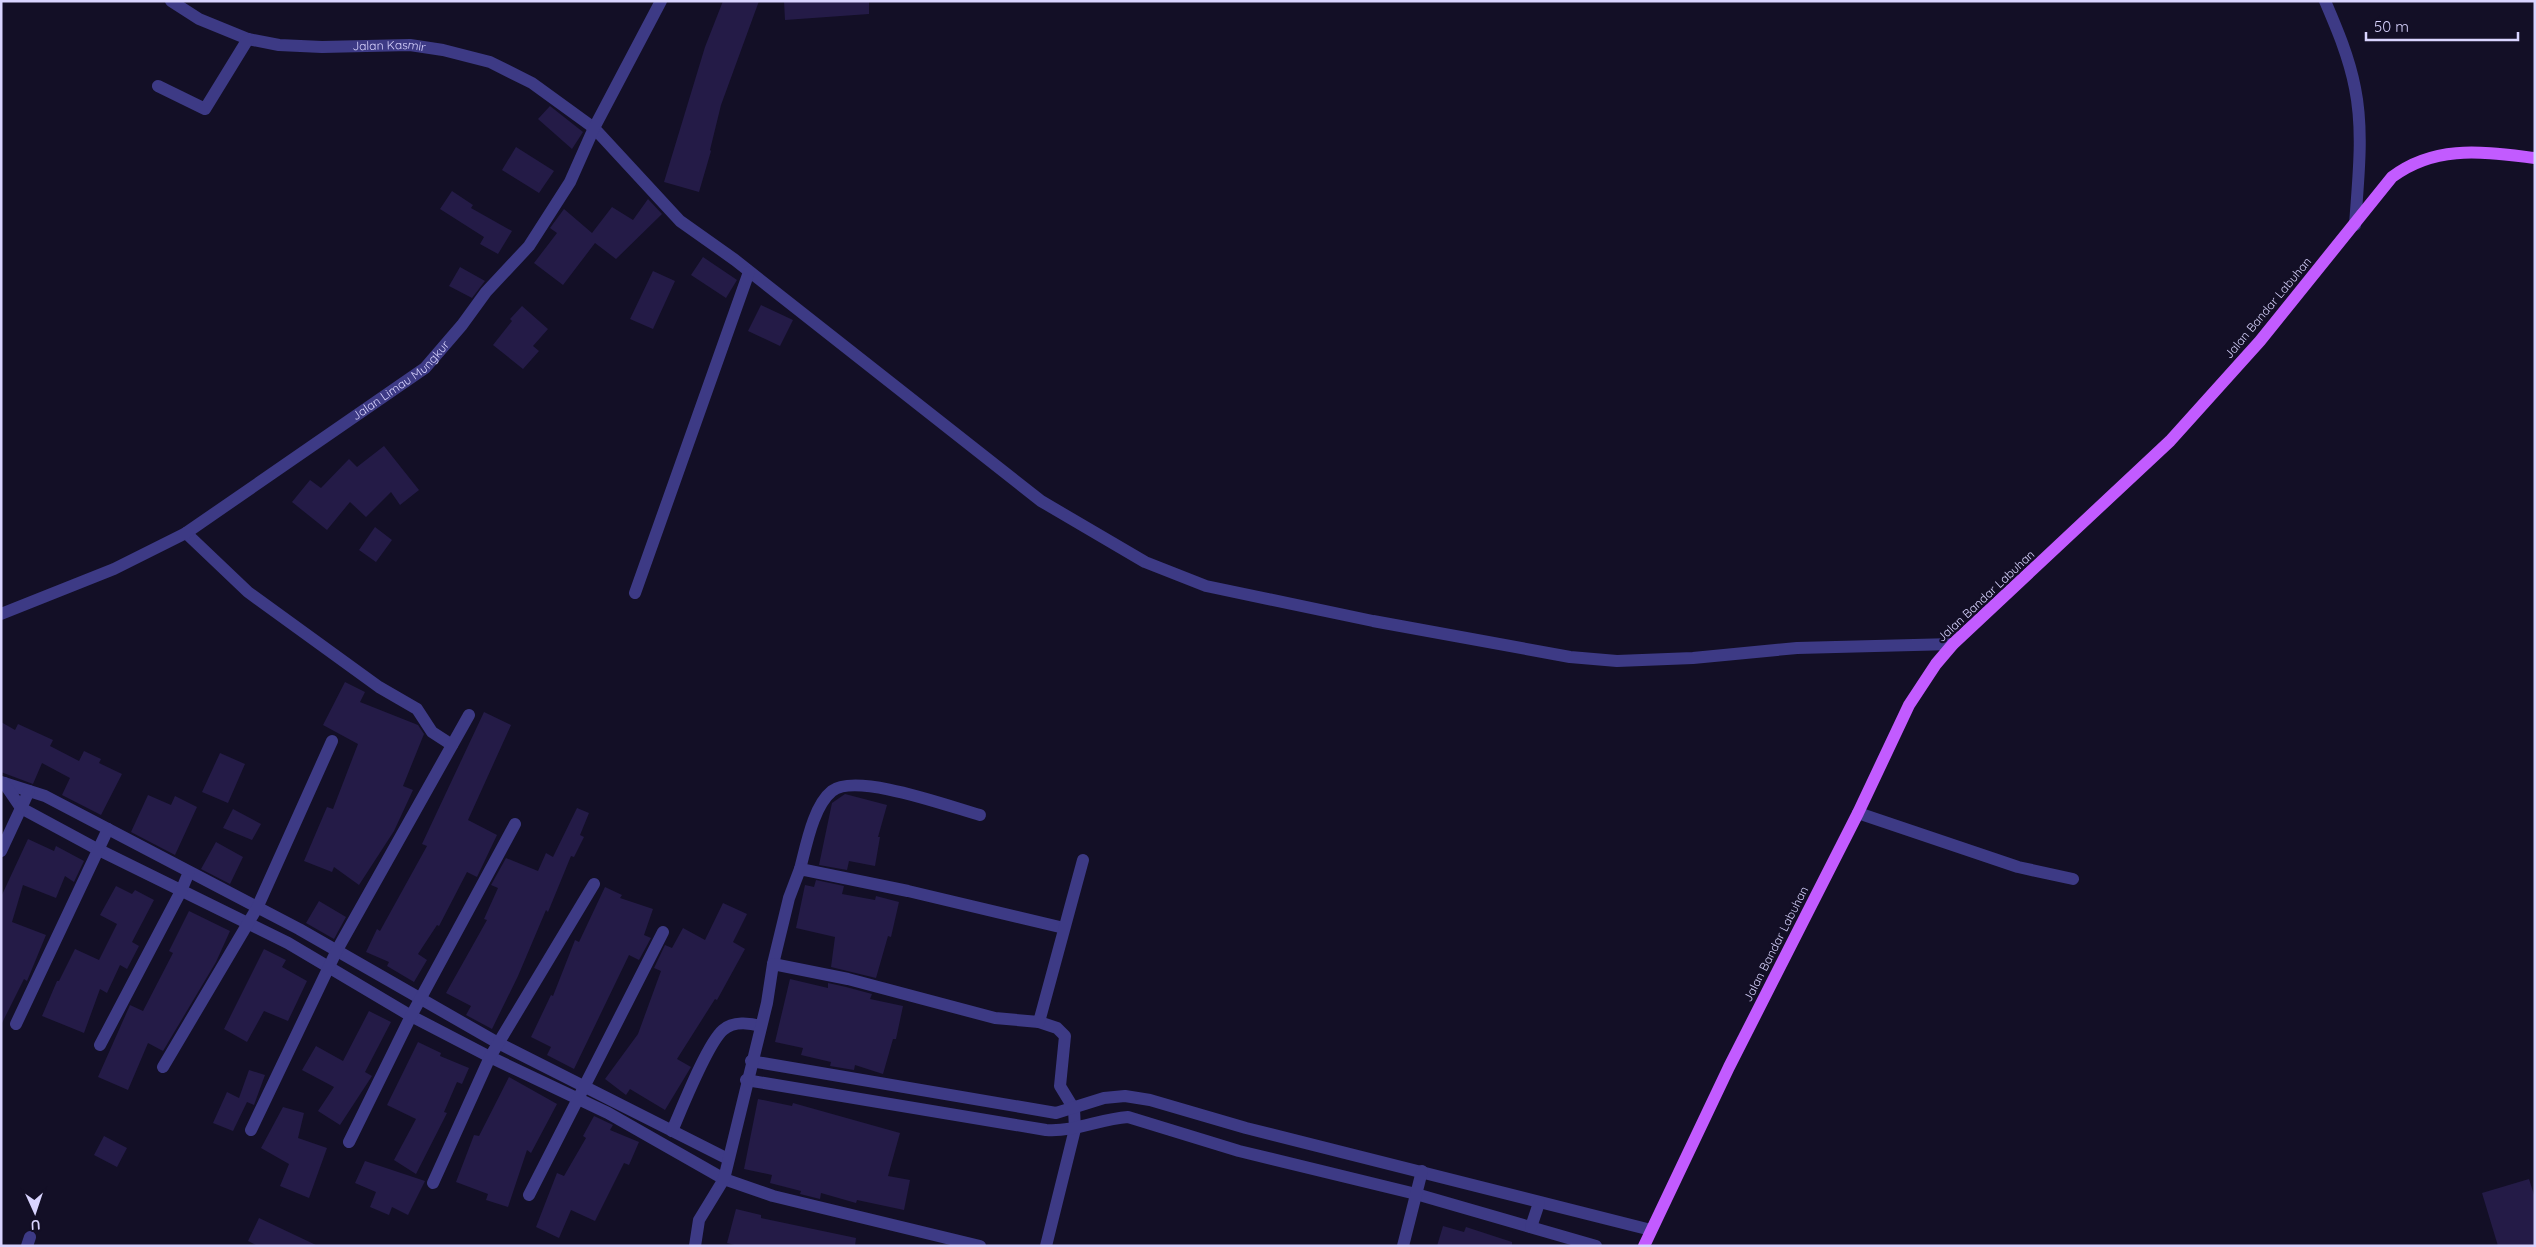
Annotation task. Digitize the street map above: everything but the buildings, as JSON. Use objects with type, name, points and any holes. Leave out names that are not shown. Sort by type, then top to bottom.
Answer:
[{"type":"main road","name":"Jalan Bandar Labuhan","points":[[1644,1246],[1738,1050],[1858,813],[1909,705],[1936,664],[1953,644],[2170,441],[2260,341],[2392,177],[2419,160],[2447,154],[2484,152],[2535,158]]},
{"type":"street","name":"Jalan Kasmir","points":[[171,1],[199,19],[248,39],[279,44],[322,47],[410,45],[469,55],[490,62],[532,83],[594,128],[680,221],[749,272],[1041,500],[1144,562],[1206,586],[1373,621],[1570,657],[1618,661],[1693,658],[1797,648],[1953,644]]},
{"type":"street","name":"Jalan Limau Mungkur","points":[[1,614],[114,569],[186,534],[425,368],[458,331],[486,292],[529,246],[570,182],[594,128],[661,1]]},
{"type":"street","points":[[2325,1],[2345,50],[2355,88],[2359,154],[2355,225]]},
{"type":"street","points":[[158,86],[206,109],[248,39]]},
{"type":"street","points":[[635,593],[749,272]]},
{"type":"street","points":[[186,534],[248,592],[371,681],[417,709],[432,732],[452,745]]},
{"type":"street","points":[[251,1130],[331,967],[337,950],[469,715]]},
{"type":"street","points":[[163,1067],[256,908],[332,741]]},
{"type":"street","points":[[3,782],[45,796],[337,950],[498,1043],[728,1159]]},
{"type":"street","points":[[3,782],[21,808],[97,849],[247,922],[331,967],[411,1016],[490,1057],[579,1099],[724,1179],[773,1196],[980,1246]]},
{"type":"street","points":[[695,1246],[699,1220],[724,1179],[746,1080],[761,1026],[773,964],[789,898],[814,819],[826,798],[836,788],[864,785],[883,788],[980,815]]},
{"type":"street","points":[[1,851],[29,791]]},
{"type":"street","points":[[1858,813],[2018,867],[2073,879]]},
{"type":"street","points":[[349,1142],[411,1016],[514,824]]},
{"type":"street","points":[[16,1024],[108,829]]},
{"type":"street","points":[[1039,1022],[1082,860]]},
{"type":"street","points":[[800,868],[908,891],[1064,928]]},
{"type":"street","points":[[100,1045],[181,891],[189,872]]},
{"type":"street","points":[[433,1184],[490,1057],[594,884]]},
{"type":"street","points":[[529,1195],[662,932]]},
{"type":"street","points":[[773,964],[848,979],[995,1018],[1039,1022],[1057,1028],[1064,1036],[1060,1086],[1074,1109],[1075,1129],[1046,1246]]},
{"type":"street","points":[[672,1131],[714,1042],[724,1028],[748,1023],[761,1026]]},
{"type":"street","points":[[751,1061],[1056,1113],[1074,1109],[1104,1098],[1125,1096],[1150,1100],[1246,1128],[1651,1230]]},
{"type":"street","points":[[746,1080],[1046,1130],[1075,1129],[1108,1118],[1128,1117],[1239,1151],[1416,1194],[1596,1246]]},
{"type":"street","points":[[1046,1130],[1047,1112]]},
{"type":"street","points":[[1404,1246],[1422,1171]]},
{"type":"street","points":[[1531,1227],[1539,1203]]}]
